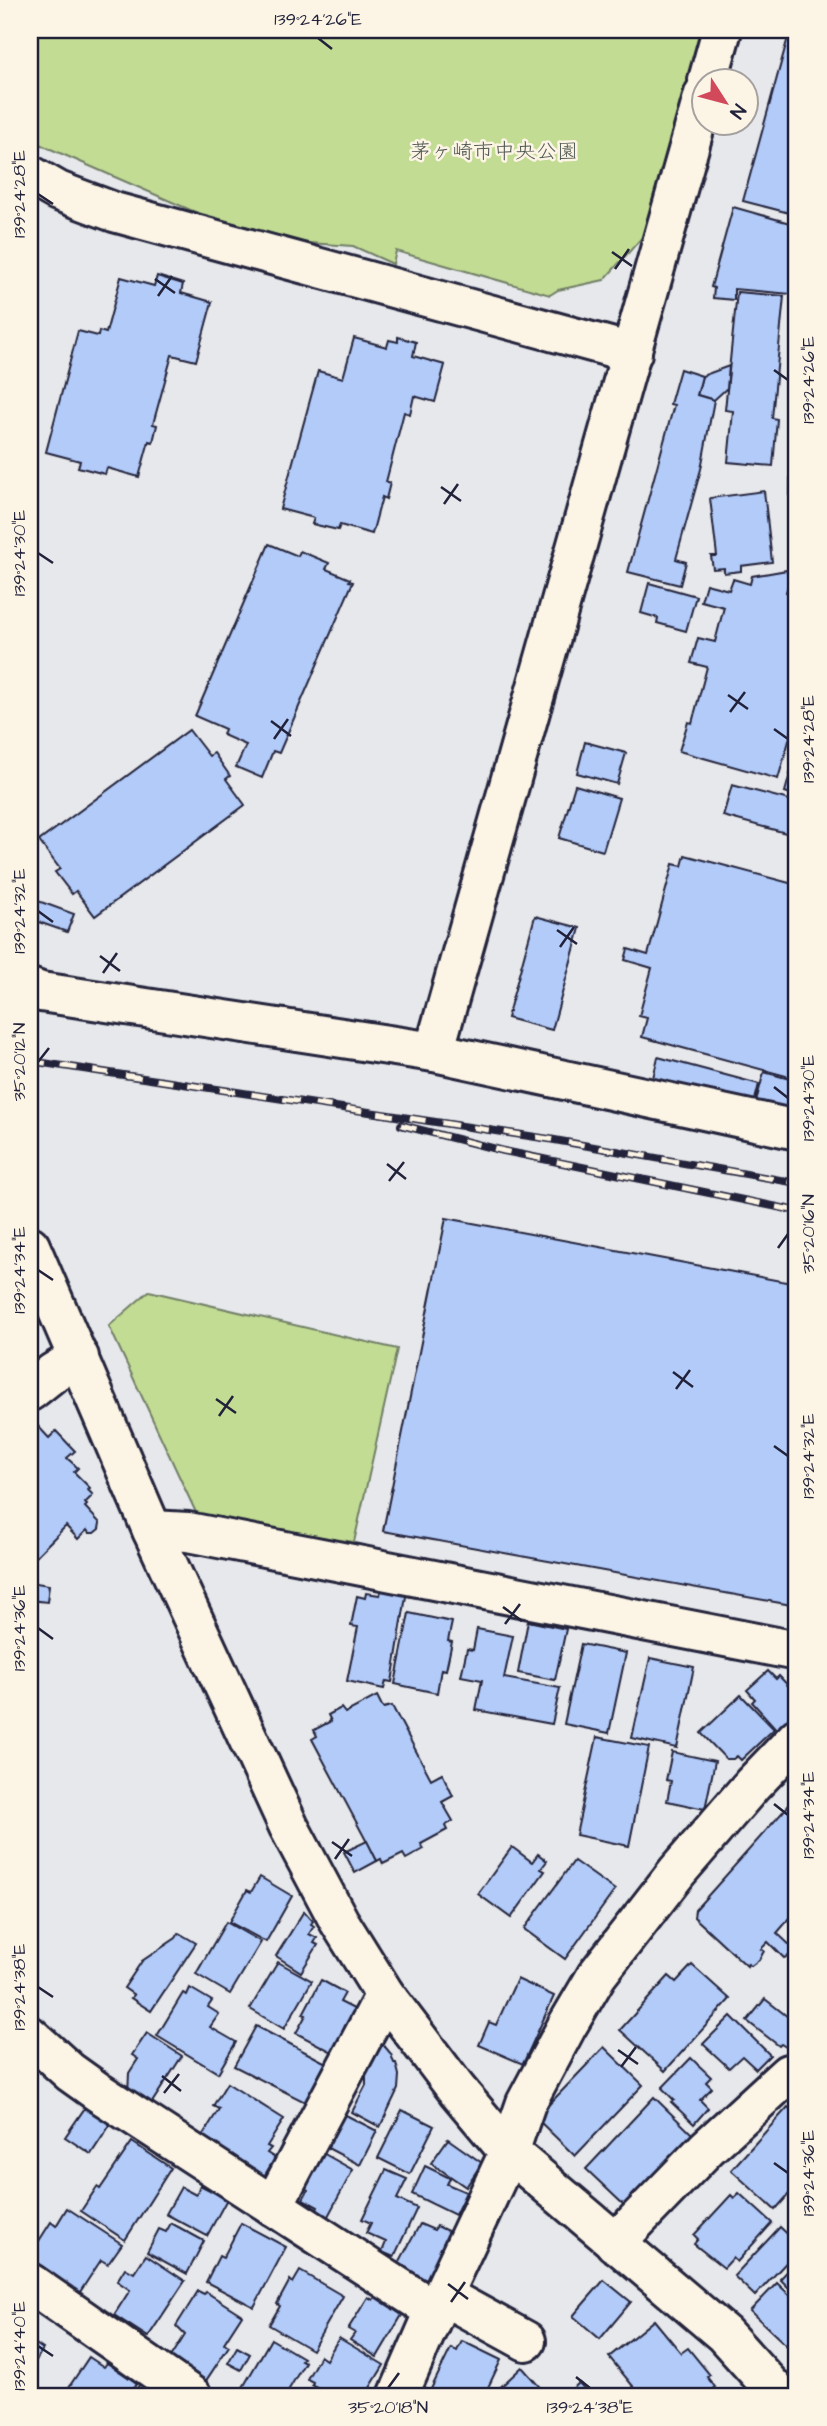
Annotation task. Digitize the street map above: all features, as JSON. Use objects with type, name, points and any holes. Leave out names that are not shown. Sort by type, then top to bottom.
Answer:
[{"type":"street","points":[[712,66],[722,30]]},
{"type":"street","points":[[434,1052],[693,136]]},
{"type":"street","points":[[30,175],[58,191],[114,212],[632,353]]},
{"type":"street","points":[[30,988],[41,992],[434,1052],[797,1129]]},
{"type":"street","points":[[30,1246],[152,1530],[289,1827],[339,1921],[385,1995],[457,2090],[509,2152],[724,2334],[781,2388]]},
{"type":"street","points":[[30,1391],[79,1357]]},
{"type":"street","points":[[152,1530],[188,1532],[797,1651]]},
{"type":"street","points":[[398,2396],[509,2152],[526,2103],[597,1975],[677,1872],[752,1785],[797,1738]]},
{"type":"street","points":[[274,2206],[385,1995]]},
{"type":"street","points":[[30,2036],[70,2072],[274,2206],[439,2303],[526,2341]]},
{"type":"street","points":[[615,2243],[707,2148],[788,2074]]},
{"type":"street","points":[[30,2283],[192,2396]]},
{"type":"green space","name":"茅ヶ崎市中央公園","points":[[30,30],[703,30],[694,66],[690,66],[690,83],[646,233],[604,280],[558,290],[550,295],[396,251],[393,264],[353,246],[294,242],[202,215],[30,140]]},
{"type":"green space","points":[[149,1291],[397,1349],[354,1542],[199,1519],[109,1326]]},
{"type":"building","points":[[790,30],[797,30],[797,215],[743,201]]},
{"type":"building","points":[[733,207],[797,225],[797,271],[791,294],[734,289],[734,300],[713,298],[714,288],[711,287]]},
{"type":"building","points":[[157,276],[183,284],[181,293],[212,302],[196,361],[172,355],[153,424],[157,425],[153,442],[149,441],[139,477],[107,468],[105,474],[78,467],[80,461],[46,452],[78,331],[98,336],[99,331],[106,333],[121,277],[154,286]]},
{"type":"building","points":[[737,292],[784,296],[772,418],[777,419],[773,466],[728,462],[733,411],[725,410]]},
{"type":"building","points":[[793,322],[797,324],[797,500],[790,497]]},
{"type":"building","points":[[398,337],[416,342],[413,356],[445,365],[435,402],[414,396],[410,414],[404,412],[386,482],[390,483],[386,499],[382,497],[372,534],[340,525],[338,530],[312,524],[314,518],[280,509],[318,371],[343,378],[354,338],[387,347],[389,340],[398,342]]},
{"type":"building","points":[[729,366],[727,388],[714,400],[697,395],[702,376]]},
{"type":"building","points":[[680,369],[702,376],[697,395],[714,400],[701,469],[676,559],[686,562],[680,585],[628,572],[674,405],[670,404]]},
{"type":"building","points":[[764,491],[772,562],[741,566],[741,571],[724,573],[724,568],[713,569],[711,556],[717,556],[710,498]]},
{"type":"building","points":[[269,544],[298,556],[300,551],[329,563],[326,569],[353,582],[279,753],[273,751],[262,778],[236,767],[246,745],[223,735],[225,729],[195,716]]},
{"type":"building","points":[[787,570],[789,583],[786,592],[797,645],[797,713],[778,779],[679,751],[688,722],[692,723],[707,667],[691,663],[698,638],[715,642],[724,607],[701,601],[706,584],[729,590],[733,579],[750,584],[752,576]]},
{"type":"building","points":[[649,583],[696,596],[686,631],[657,623],[658,618],[641,613]]},
{"type":"building","points":[[189,730],[209,756],[214,753],[230,776],[226,779],[245,805],[95,916],[76,891],[72,894],[55,872],[60,869],[39,841]]},
{"type":"building","points":[[585,742],[626,753],[617,784],[577,773]]},
{"type":"building","points":[[797,749],[797,796],[785,792]]},
{"type":"building","points":[[575,785],[619,798],[603,851],[559,838]]},
{"type":"building","points":[[732,785],[797,802],[797,836],[723,816]]},
{"type":"building","points":[[685,855],[797,885],[797,1079],[642,1037],[647,1018],[639,1016],[652,968],[625,960],[628,949],[648,955],[673,864],[682,866]]},
{"type":"building","points":[[30,898],[74,914],[67,932],[30,919]]},
{"type":"building","points":[[535,916],[580,928],[552,1030],[507,1018]]},
{"type":"building","points":[[658,1057],[759,1084],[754,1104],[653,1078]]},
{"type":"building","points":[[764,1072],[797,1081],[797,1114],[755,1105]]},
{"type":"building","points":[[446,1218],[797,1284],[797,1606],[383,1531]]},
{"type":"building","points":[[36,1424],[49,1438],[56,1431],[75,1451],[67,1458],[78,1468],[74,1472],[90,1488],[88,1490],[93,1495],[85,1503],[85,1507],[100,1523],[99,1529],[94,1533],[87,1530],[78,1539],[66,1526],[30,1562],[30,1430]]},
{"type":"building","points":[[30,1582],[49,1585],[47,1602],[30,1600]]},
{"type":"building","points":[[382,1584],[407,1590],[392,1682],[386,1681],[384,1689],[347,1681],[358,1627],[351,1626],[357,1596],[365,1598],[366,1593],[380,1595]]},
{"type":"building","points":[[409,1613],[452,1622],[448,1641],[452,1642],[446,1670],[441,1669],[437,1693],[395,1684]]},
{"type":"building","points":[[528,1621],[566,1629],[555,1680],[518,1673]]},
{"type":"building","points":[[477,1629],[513,1636],[504,1678],[560,1688],[552,1724],[476,1710],[482,1680],[461,1676],[467,1649],[473,1650]]},
{"type":"building","points":[[581,1644],[626,1653],[609,1733],[564,1724]]},
{"type":"building","points":[[650,1658],[694,1667],[677,1748],[632,1738]]},
{"type":"building","points":[[768,1671],[776,1679],[779,1676],[797,1695],[797,1715],[779,1732],[752,1702],[755,1699],[747,1690]]},
{"type":"building","points":[[741,1695],[774,1729],[741,1760],[737,1756],[726,1759],[701,1733]]},
{"type":"building","points":[[377,1696],[383,1708],[392,1706],[431,1779],[442,1773],[453,1796],[442,1802],[453,1821],[445,1826],[447,1830],[421,1844],[424,1849],[406,1859],[403,1854],[383,1864],[381,1859],[377,1861],[312,1739],[317,1736],[314,1730],[331,1721],[328,1715],[341,1708],[345,1713]]},
{"type":"building","points":[[597,1737],[649,1747],[629,1846],[576,1835]]},
{"type":"building","points":[[672,1752],[715,1761],[705,1809],[667,1801],[671,1781],[666,1780]]},
{"type":"building","points":[[797,1796],[797,1910],[777,1933],[794,1949],[791,1955],[784,1958],[768,1942],[761,1949],[764,1951],[759,1960],[747,1966],[694,1917],[695,1910]]},
{"type":"building","points":[[367,1841],[377,1861],[355,1873],[344,1852]]},
{"type":"building","points":[[512,1847],[532,1862],[538,1854],[547,1861],[541,1869],[545,1871],[511,1918],[478,1894]]},
{"type":"building","points":[[574,1861],[615,1890],[565,1959],[524,1929]]},
{"type":"building","points":[[260,1877],[292,1896],[266,1942],[229,1922],[247,1890],[251,1892]]},
{"type":"building","points":[[304,1911],[313,1921],[311,1924],[314,1926],[309,1934],[317,1938],[314,1943],[318,1945],[301,1972],[276,1956]]},
{"type":"building","points":[[226,1922],[261,1942],[230,1994],[196,1974]]},
{"type":"building","points":[[179,1933],[196,1943],[151,2011],[131,1998],[134,1995],[124,1988],[142,1961],[176,1938]]},
{"type":"building","points":[[278,1962],[312,1981],[284,2029],[250,2009]]},
{"type":"building","points":[[692,1965],[730,1999],[665,2071],[620,2030],[669,1976],[676,1982]]},
{"type":"building","points":[[517,1979],[554,1996],[523,2064],[479,2045],[489,2022],[496,2025]]},
{"type":"building","points":[[321,1980],[345,1993],[340,2002],[356,2010],[334,2053],[296,2033]]},
{"type":"building","points":[[190,1988],[212,2001],[208,2007],[219,2014],[210,2027],[236,2042],[218,2073],[157,2036],[183,1993],[187,1995]]},
{"type":"building","points":[[765,1999],[797,2024],[797,2054],[781,2044],[779,2046],[747,2021]]},
{"type":"building","points":[[731,2016],[770,2055],[756,2069],[742,2056],[729,2068],[703,2044]]},
{"type":"building","points":[[256,2026],[328,2064],[307,2103],[234,2066]]},
{"type":"building","points":[[147,2033],[182,2056],[149,2107],[128,2093],[129,2073],[138,2059],[132,2055]]},
{"type":"building","points":[[377,2037],[391,2054],[399,2075],[398,2089],[380,2127],[352,2112],[366,2085],[366,2064]]},
{"type":"building","points":[[604,2047],[643,2085],[575,2156],[536,2118]]},
{"type":"building","points":[[691,2058],[711,2077],[706,2082],[712,2088],[700,2100],[708,2108],[694,2124],[671,2102],[674,2100],[662,2088]]},
{"type":"building","points":[[227,2083],[284,2119],[267,2146],[271,2148],[267,2153],[275,2158],[260,2183],[199,2141],[219,2109],[213,2106]]},
{"type":"building","points":[[654,2097],[693,2135],[625,2206],[586,2169]]},
{"type":"building","points":[[89,2102],[114,2119],[91,2154],[65,2137]]},
{"type":"building","points":[[788,2107],[797,2115],[797,2185],[775,2210],[731,2170]]},
{"type":"building","points":[[402,2110],[434,2126],[410,2174],[378,2158]]},
{"type":"building","points":[[340,2112],[377,2131],[360,2165],[320,2144]]},
{"type":"building","points":[[448,2139],[482,2163],[466,2187],[431,2163]]},
{"type":"building","points":[[132,2142],[171,2168],[125,2240],[81,2211],[97,2187],[100,2189]]},
{"type":"building","points":[[319,2151],[353,2170],[327,2218],[316,2212],[318,2207],[303,2199],[308,2190],[300,2186]]},
{"type":"building","points":[[425,2166],[450,2178],[447,2184],[466,2192],[455,2215],[412,2194]]},
{"type":"building","points":[[386,2170],[407,2179],[397,2199],[417,2208],[394,2257],[382,2252],[386,2242],[366,2233],[371,2223],[362,2219]]},
{"type":"building","points":[[200,2185],[227,2199],[207,2236],[166,2214],[181,2187],[196,2195]]},
{"type":"building","points":[[739,2193],[772,2223],[737,2262],[733,2258],[724,2268],[694,2244],[698,2239],[694,2235],[731,2195],[734,2198]]},
{"type":"building","points":[[67,2208],[122,2244],[108,2264],[101,2260],[76,2298],[30,2268],[30,2255],[51,2222],[56,2226]]},
{"type":"building","points":[[171,2223],[204,2241],[187,2274],[147,2252],[159,2229],[166,2232]]},
{"type":"building","points":[[241,2223],[286,2247],[254,2307],[206,2282],[219,2256],[223,2258]]},
{"type":"building","points":[[420,2224],[434,2230],[437,2226],[452,2233],[425,2290],[394,2272]]},
{"type":"building","points":[[780,2227],[797,2243],[797,2251],[755,2296],[734,2276]]},
{"type":"building","points":[[146,2255],[185,2281],[148,2337],[114,2315],[130,2290],[117,2281],[125,2268],[134,2273]]},
{"type":"building","points":[[797,2261],[797,2296],[780,2279]]},
{"type":"building","points":[[300,2271],[343,2296],[312,2350],[269,2325],[290,2280],[293,2283]]},
{"type":"building","points":[[604,2280],[631,2302],[600,2339],[573,2316]]},
{"type":"building","points":[[777,2283],[797,2302],[797,2335],[787,2346],[750,2311]]},
{"type":"building","points":[[198,2291],[204,2294],[206,2292],[242,2315],[224,2343],[229,2346],[201,2388],[166,2365],[185,2335],[176,2326]]},
{"type":"building","points":[[377,2294],[395,2306],[393,2309],[402,2315],[377,2357],[350,2340],[355,2333],[348,2329],[368,2297],[373,2300]]},
{"type":"building","points":[[654,2320],[681,2353],[688,2348],[710,2375],[707,2377],[715,2387],[703,2396],[641,2396],[609,2357]]},
{"type":"building","points":[[339,2338],[384,2365],[365,2396],[330,2396],[307,2379],[320,2356],[326,2360]]},
{"type":"building","points":[[271,2339],[303,2358],[301,2360],[305,2362],[285,2396],[238,2396]]},
{"type":"building","points":[[30,2340],[43,2349],[30,2370]]},
{"type":"building","points":[[462,2341],[501,2360],[484,2396],[446,2396],[431,2389],[451,2348],[457,2351]]},
{"type":"building","points":[[237,2347],[250,2354],[241,2370],[228,2363]]},
{"type":"building","points":[[89,2357],[104,2367],[107,2363],[137,2383],[128,2396],[63,2396]]},
{"type":"building","points":[[522,2367],[545,2393],[541,2396],[491,2396]]},
{"type":"building","points":[[579,2383],[591,2396],[565,2396]]},
{"type":"building","points":[[140,2384],[157,2396],[132,2396]]},
{"type":"railway","points":[[30,1061],[549,1139],[797,1183]]},
{"type":"railway","points":[[401,1125],[504,1151],[797,1211]]}]
